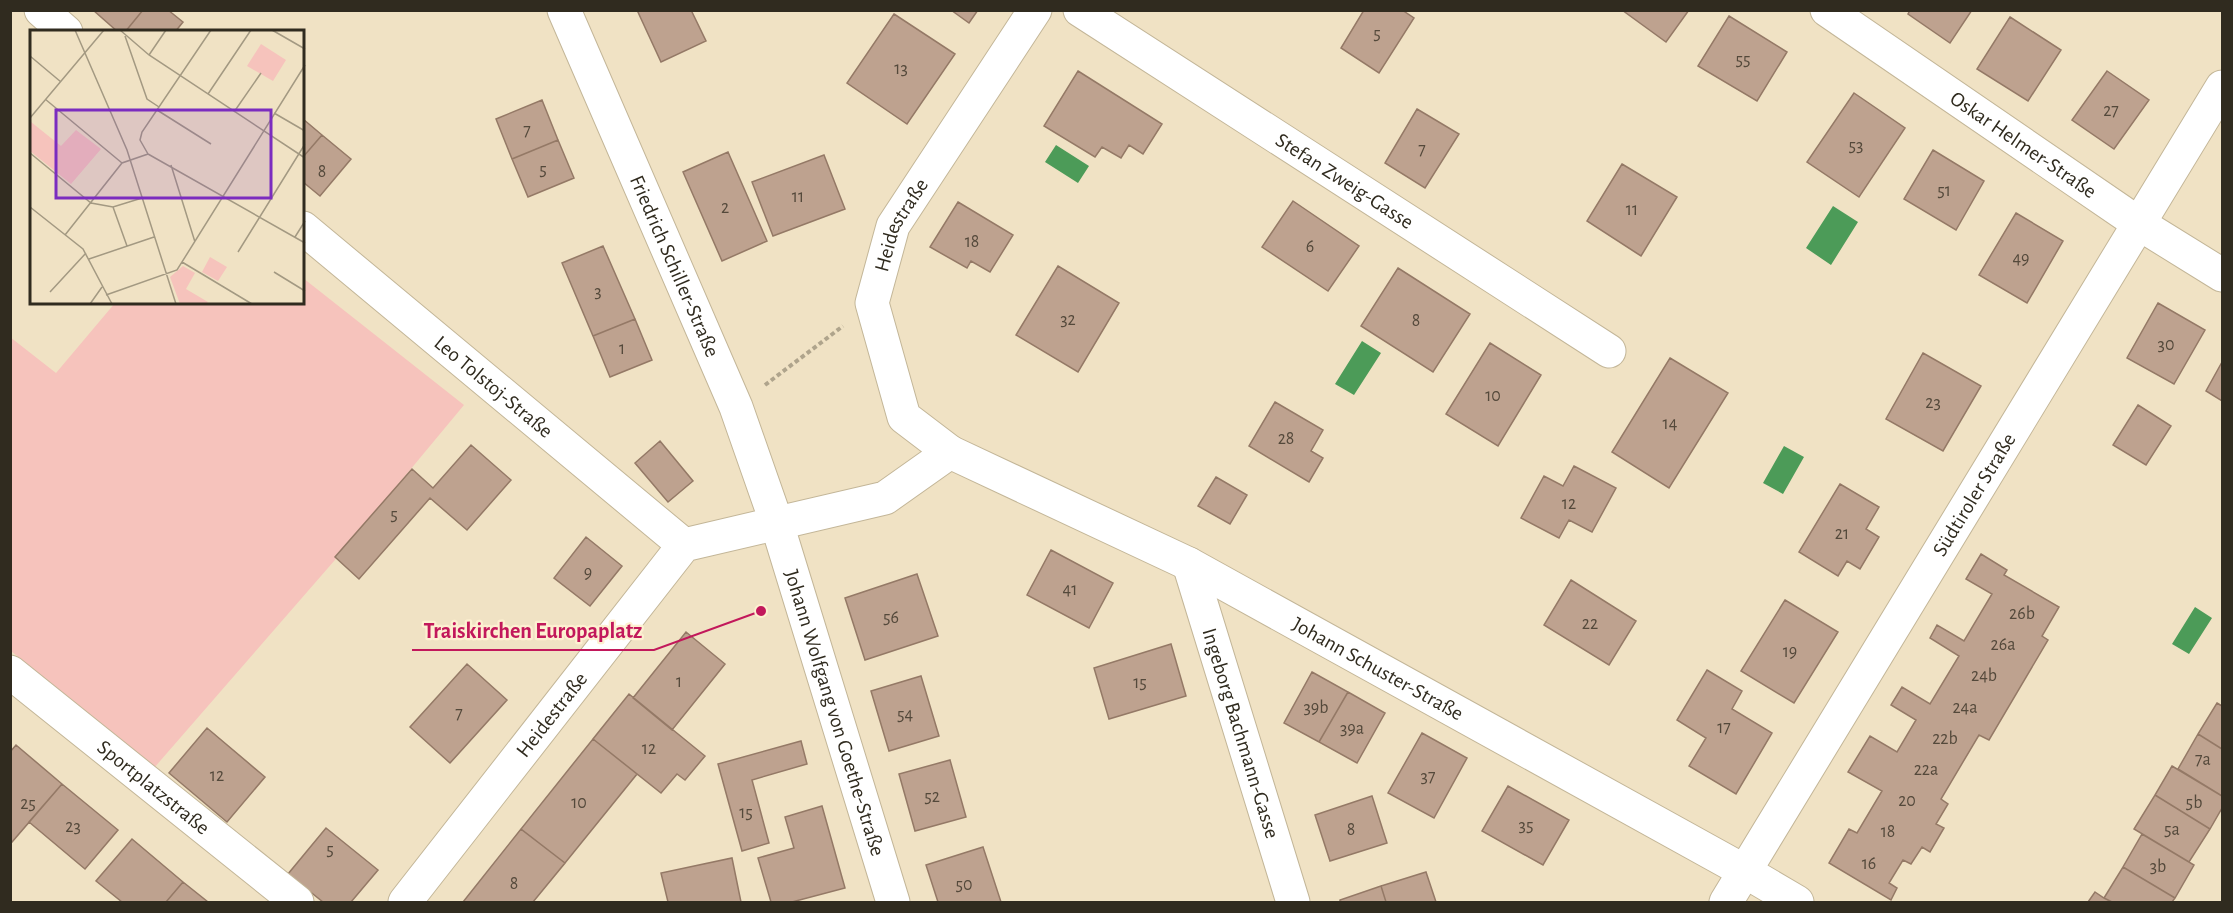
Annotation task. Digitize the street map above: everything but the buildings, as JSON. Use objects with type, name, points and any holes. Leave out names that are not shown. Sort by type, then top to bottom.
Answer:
[{"type":"street","points":[[41,10],[64,30]]},
{"type":"street","name":"Friedrich Schiller-Straße","points":[[564,10],[736,407],[777,524]]},
{"type":"street","name":"Heidestraße","points":[[872,303],[893,226],[1035,10]]},
{"type":"street","name":"Stefan Zweig-Gasse","points":[[1080,10],[1609,351]]},
{"type":"street","name":"Oskar Helmer-Straße","points":[[1839,14],[2138,223],[2223,275]]},
{"type":"street","name":"Südtiroler Straße","points":[[1726,903],[2138,223],[2223,87]]},
{"type":"street","name":"Leo Tolstoj-Straße","points":[[304,229],[684,545]]},
{"type":"street","name":"Johann Schuster-Straße","points":[[872,303],[904,417],[950,452],[1189,564],[1746,872],[1797,903]]},
{"type":"street","points":[[684,545],[885,498],[950,452]]},
{"type":"street","name":"Johann Wolfgang von Goethe-Straße","points":[[777,524],[892,903]]},
{"type":"street","name":"Heidestraße","points":[[405,903],[684,545]]},
{"type":"street","name":"Ingeborg Bachmann-Gasse","points":[[1189,564],[1293,903]]},
{"type":"street","name":"Sportplatzstraße","points":[[10,672],[297,903]]},
{"type":"path","name":"Heidestraße","points":[[736,407],[872,303]]},
{"type":"shaded area","points":[[1056,145],[1089,166],[1078,183],[1045,162]]},
{"type":"shaded area","points":[[1833,206],[1858,222],[1831,265],[1806,248]]},
{"type":"shaded area","points":[[304,279],[464,405],[341,553],[154,768],[11,651],[10,337],[56,373],[114,304],[304,304]]},
{"type":"shaded area","points":[[1362,341],[1381,353],[1354,395],[1335,384]]},
{"type":"shaded area","points":[[1784,446],[1804,457],[1783,494],[1763,483]]},
{"type":"shaded area","points":[[2195,607],[2212,618],[2189,654],[2172,644]]},
{"type":"place","name":"Traiskirchen Europaplatz","points":[[761,611]]}]
